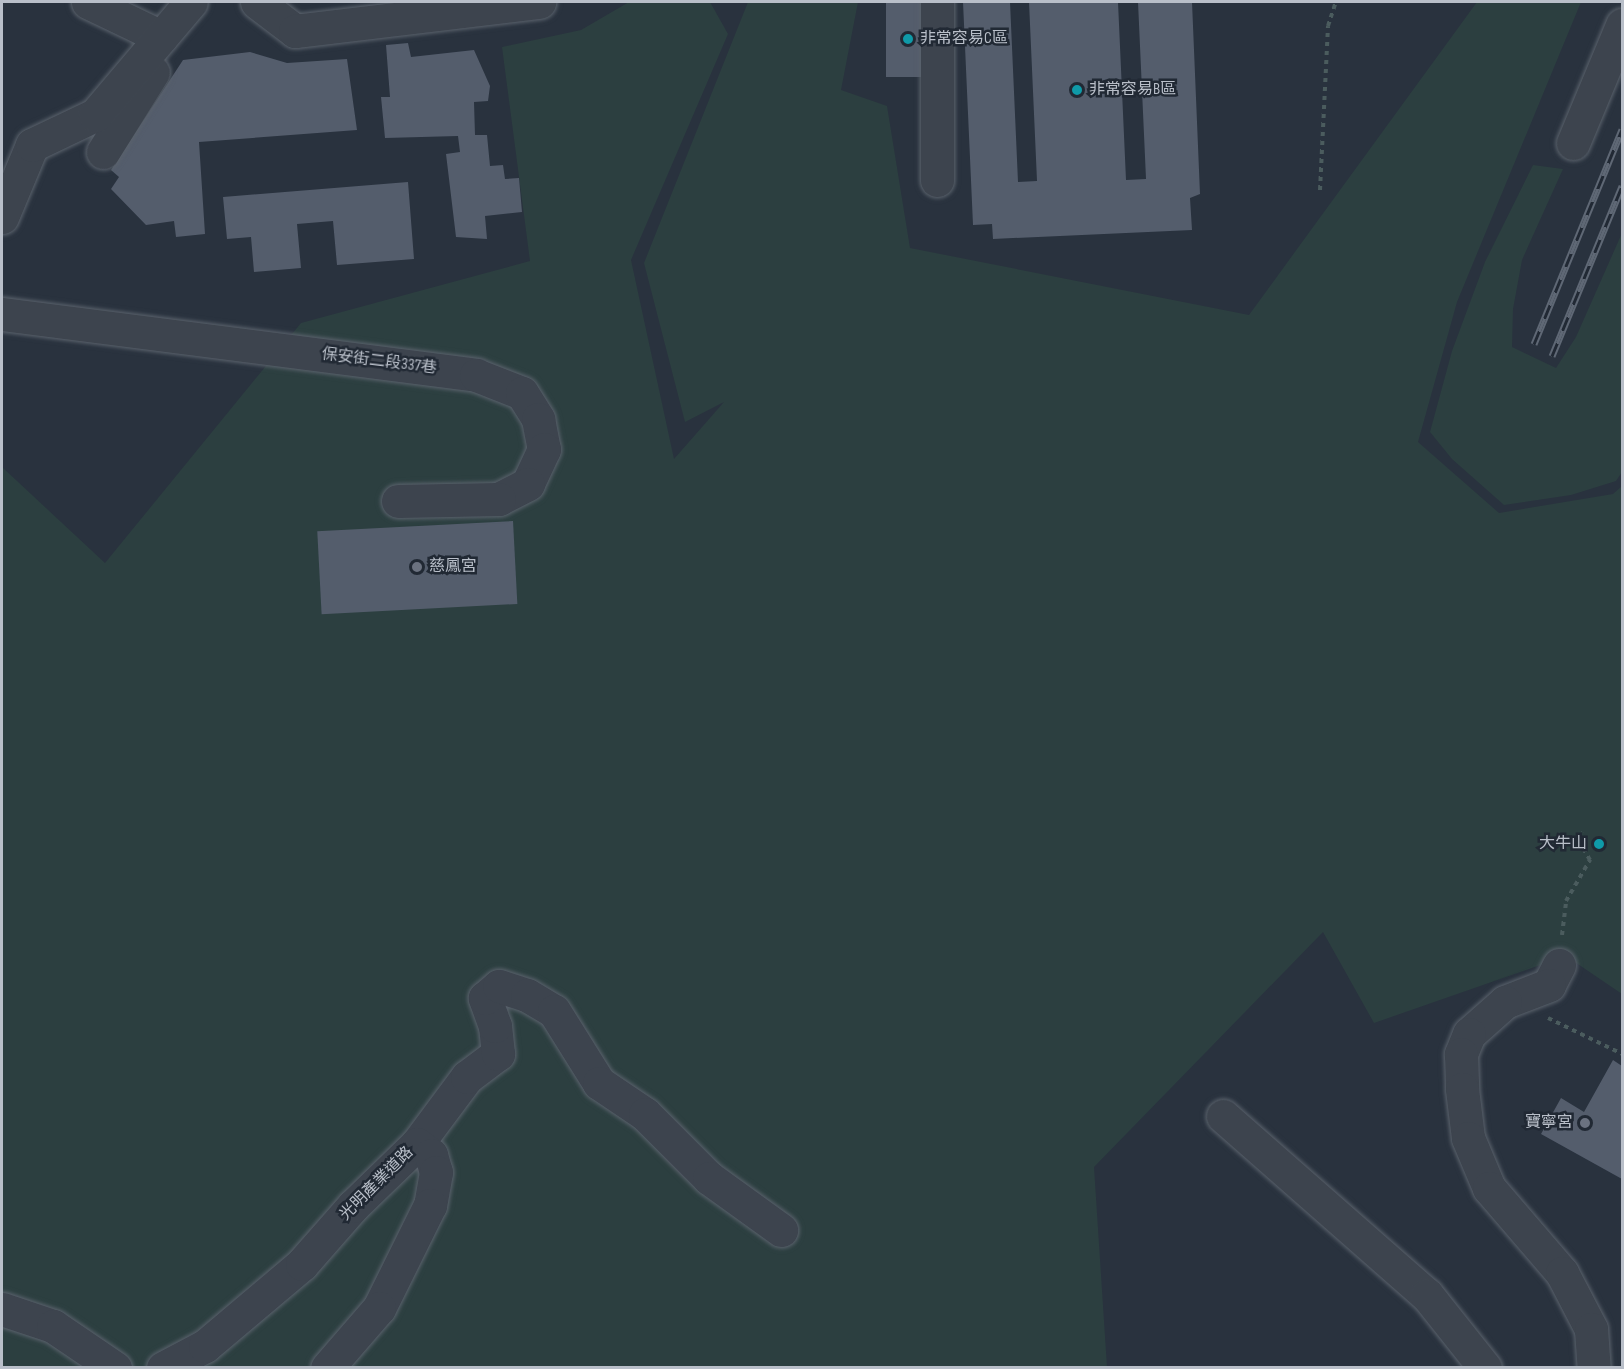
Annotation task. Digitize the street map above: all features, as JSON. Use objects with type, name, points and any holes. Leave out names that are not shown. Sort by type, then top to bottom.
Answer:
[{"type":"street","points":[[87,2],[161,37]]},
{"type":"street","points":[[2,217],[32,146],[95,115],[191,2]]},
{"type":"street","points":[[103,153],[197,2]]},
{"type":"street","points":[[257,2],[295,31],[539,2]]},
{"type":"street","points":[[937,2],[938,180]]},
{"type":"street","points":[[1573,143],[1623,25]]},
{"type":"street","name":"保安街二段337巷","points":[[2,314],[476,375],[522,393],[538,419],[544,449],[528,484],[499,499],[398,501]]},
{"type":"street","points":[[1559,965],[1549,985],[1505,1002],[1469,1034],[1461,1054],[1468,1138],[1489,1188],[1562,1274],[1591,1329],[1594,1368]]},
{"type":"street","points":[[417,1144],[467,1077],[498,1054],[495,1026],[485,998],[499,986],[527,995],[554,1011],[599,1083],[645,1114],[709,1178],[781,1230]]},
{"type":"street","points":[[1223,1116],[1427,1295],[1485,1368]]},
{"type":"street","name":"光明產業道路","points":[[163,1368],[205,1346],[302,1264],[353,1206],[417,1144],[431,1155],[436,1172],[430,1205],[380,1308],[327,1368]]},
{"type":"street","points":[[2,1309],[53,1326],[116,1368]]},
{"type":"path","points":[[1320,190],[1328,26],[1336,2]]},
{"type":"path","points":[[1566,901],[1590,860],[1578,840],[1583,832]]},
{"type":"path","points":[[1505,1002],[1623,1054]]},
{"type":"shaded area","points":[[629,2],[710,2],[728,34],[631,260],[674,459],[724,402],[685,422],[644,263],[748,2],[858,2],[841,90],[887,106],[910,248],[1249,315],[1477,2],[1581,2],[1457,302],[1418,442],[1499,513],[1613,494],[1622,486],[1622,994],[1566,956],[1374,1023],[1323,932],[1094,1167],[1107,1367],[2,1367],[2,467],[105,563],[301,323],[530,261],[502,47],[581,30]]},
{"type":"shaded area","points":[[1533,165],[1563,169],[1522,260],[1513,309],[1512,347],[1556,368],[1576,337],[1622,233],[1622,472],[1616,481],[1571,495],[1504,505],[1452,459],[1430,432],[1452,351],[1485,262]]},
{"type":"building","name":"非常容易C區","points":[[886,2],[929,2],[929,77],[886,77]]},
{"type":"building","name":"非常容易B區","points":[[963,2],[1010,2],[1018,182],[1037,181],[1029,2],[1118,2],[1126,180],[1146,179],[1138,2],[1192,2],[1200,194],[1190,198],[1192,230],[993,239],[992,224],[973,225]]},
{"type":"building","points":[[408,43],[411,57],[474,50],[490,86],[488,101],[474,102],[475,135],[487,135],[490,166],[503,165],[505,179],[519,178],[522,212],[485,216],[487,239],[456,237],[446,154],[460,152],[458,136],[385,138],[381,97],[390,97],[386,45]]},
{"type":"building","points":[[250,52],[287,63],[347,59],[357,130],[199,142],[205,234],[176,237],[174,221],[146,225],[111,189],[119,177],[111,170],[183,60]]},
{"type":"building","points":[[408,182],[414,259],[337,265],[333,221],[297,224],[301,268],[254,272],[251,237],[227,239],[223,197]]},
{"type":"building","name":"慈鳳宮","points":[[513,521],[517,604],[322,614],[317,531]]},
{"type":"building","name":"寶寧宮","points":[[1613,1060],[1622,1066],[1622,1179],[1541,1134],[1561,1098],[1584,1112]]},
{"type":"railway","points":[[1534,344],[1622,129]]},
{"type":"railway","points":[[1552,356],[1622,186]]},
{"type":"place","name":"非常容易C區","points":[[908,39]]},
{"type":"place","name":"非常容易B區","points":[[1077,90]]},
{"type":"place","name":"慈鳳宮","points":[[417,567]]},
{"type":"place","name":"大牛山","points":[[1599,844]]},
{"type":"place","name":"寶寧宮","points":[[1585,1123]]}]
